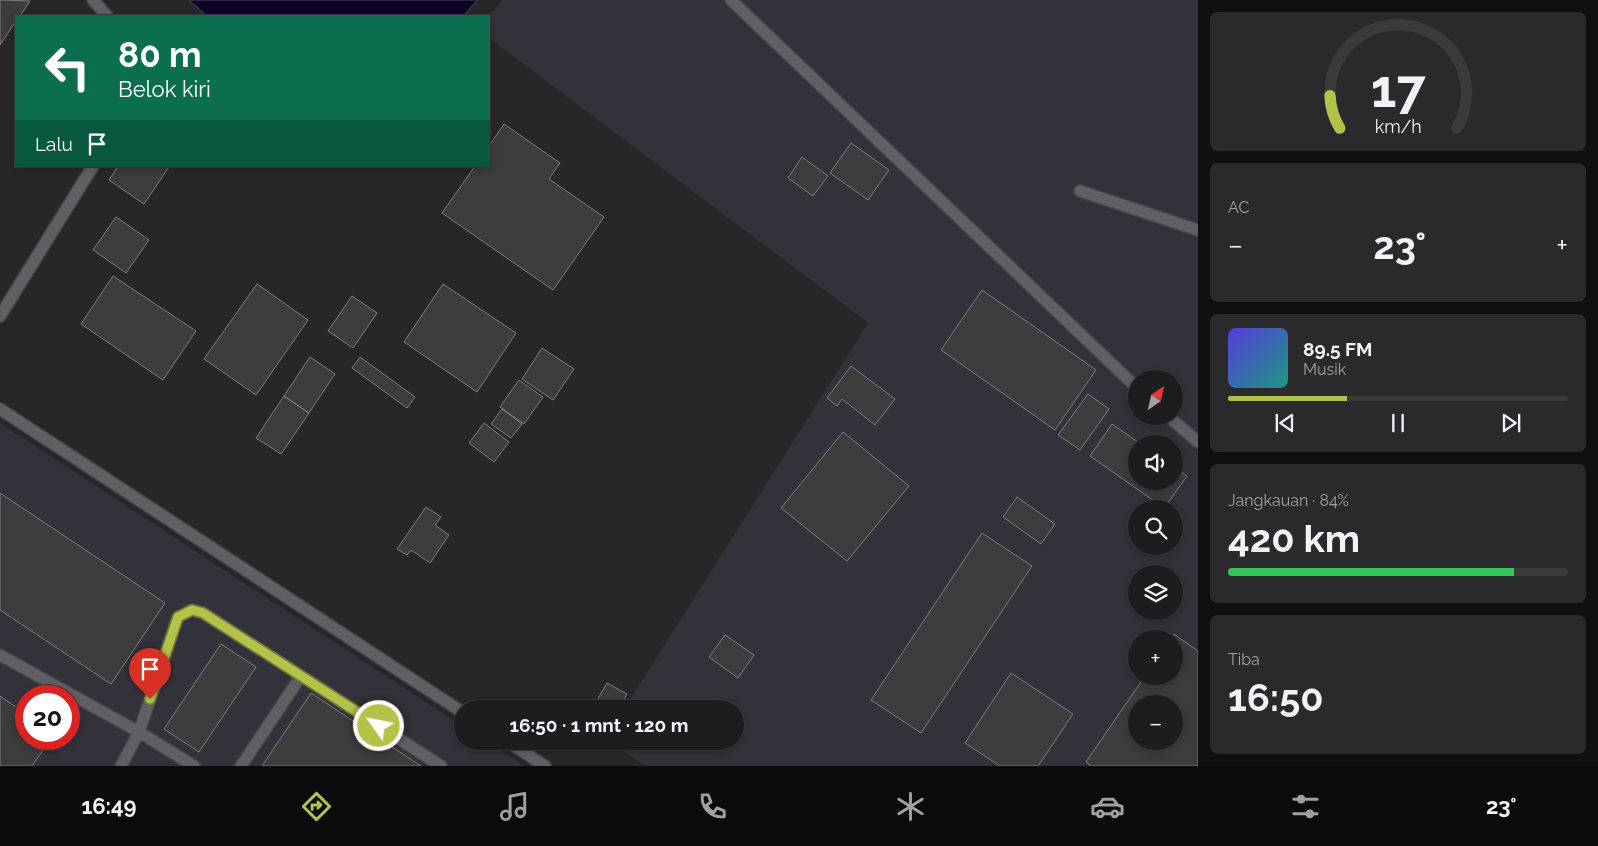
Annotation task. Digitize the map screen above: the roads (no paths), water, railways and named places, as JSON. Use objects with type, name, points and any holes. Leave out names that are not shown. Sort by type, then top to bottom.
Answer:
[{"type":"lane","points":[[93,0],[106,15]]},
{"type":"lane","points":[[731,0],[1128,379]]},
{"type":"lane","points":[[0,316],[93,167]]},
{"type":"lane","points":[[1080,192],[1198,230]]},
{"type":"lane","points":[[0,409],[454,707]]},
{"type":"lane","points":[[1178,425],[1198,442]]},
{"type":"lane","points":[[120,766],[139,732],[178,617],[186,611],[192,610],[203,613],[442,766]]},
{"type":"lane","points":[[0,655],[139,732],[194,766]]},
{"type":"lane","points":[[241,766],[301,676]]},
{"type":"lane","points":[[521,750],[545,766]]}]
